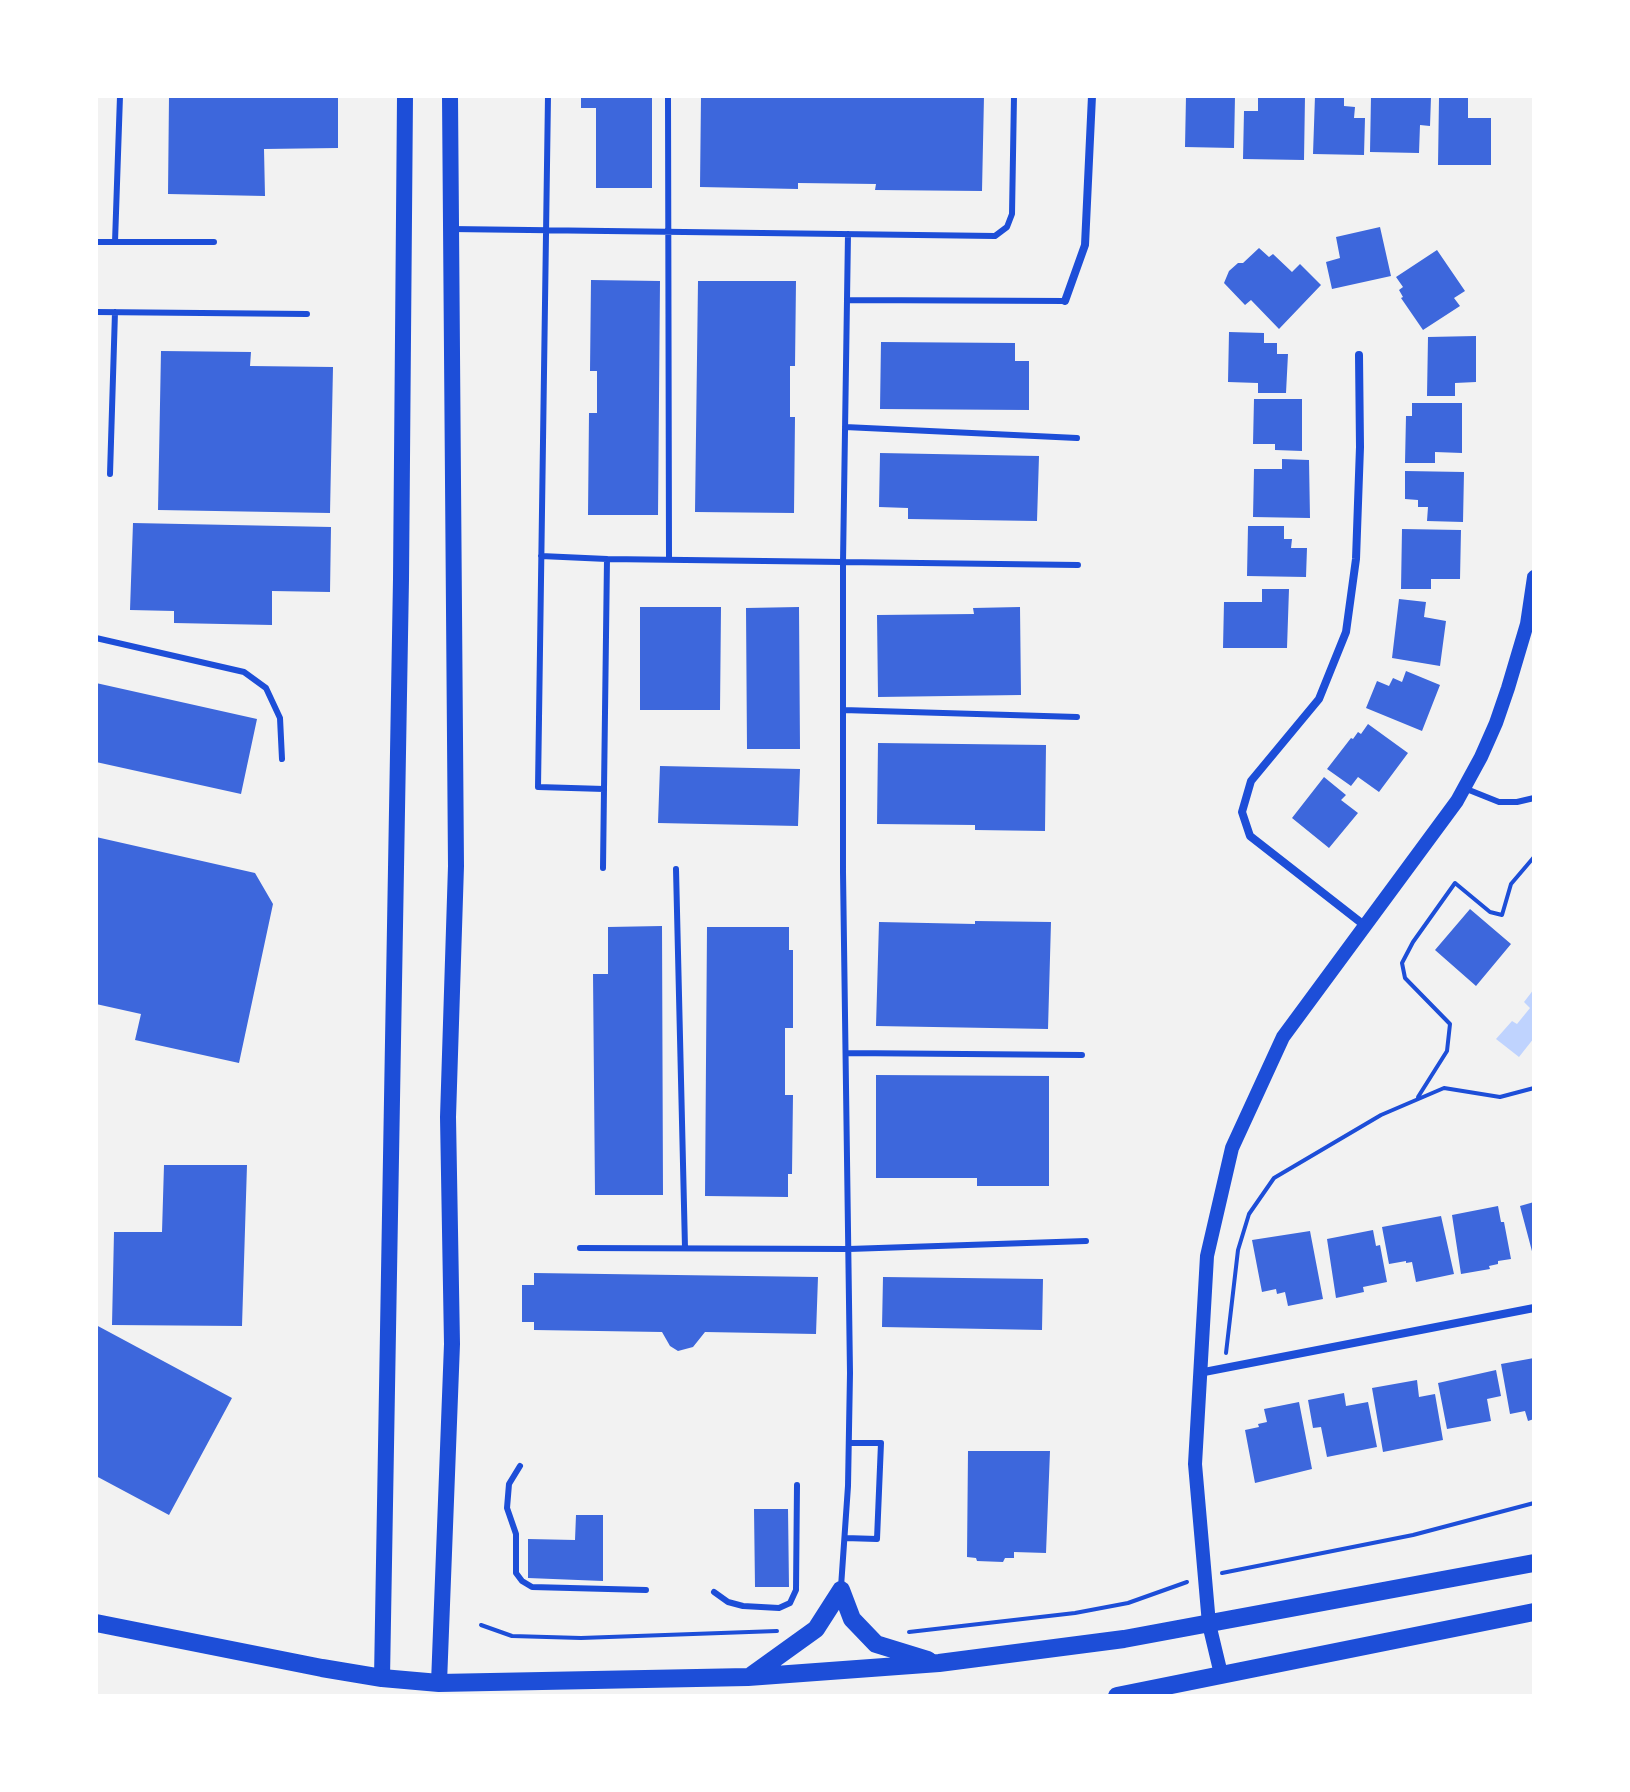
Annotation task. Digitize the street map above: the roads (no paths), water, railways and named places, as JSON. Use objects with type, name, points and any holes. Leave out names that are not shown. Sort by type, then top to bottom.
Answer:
[{"type":"main road","points":[[381,1687],[401,579],[405,96]]},
{"type":"main road","points":[[439,1690],[451,1360],[448,1117],[456,866],[450,96]]},
{"type":"main road","points":[[96,1623],[381,1687],[439,1690],[748,1677],[939,1663],[1124,1639],[1534,1563]]},
{"type":"main road","points":[[748,1677],[816,1629],[841,1590]]},
{"type":"main road","points":[[841,1590],[852,1619],[876,1644],[939,1663]]},
{"type":"main road","points":[[1117,1696],[1534,1612]]},
{"type":"street","points":[[1065,301],[1085,245],[1092,96]]},
{"type":"street","points":[[1359,355],[1356,559],[1346,632],[1319,699],[1251,781],[1242,812],[1250,836],[1364,925]]},
{"type":"street","points":[[1221,1674],[1209,1624],[1195,1464],[1207,1256],[1232,1148],[1283,1037],[1464,788],[1496,723],[1527,624],[1534,577]]},
{"type":"street","points":[[1199,1373],[1534,1308]]},
{"type":"lane","points":[[115,242],[120,96]]},
{"type":"lane","points":[[548,96],[538,787],[604,789]]},
{"type":"lane","points":[[668,96],[669,559]]},
{"type":"lane","points":[[451,229],[995,236],[1007,227],[1012,214],[1014,96]]},
{"type":"lane","points":[[841,1590],[849,1443],[843,710],[848,234]]},
{"type":"lane","points":[[96,242],[214,242]]},
{"type":"lane","points":[[847,300],[1065,301]]},
{"type":"lane","points":[[96,312],[307,314]]},
{"type":"lane","points":[[110,474],[115,312]]},
{"type":"lane","points":[[845,427],[1077,438]]},
{"type":"lane","points":[[541,556],[1078,565]]},
{"type":"lane","points":[[603,868],[607,559]]},
{"type":"lane","points":[[96,638],[244,672],[266,688],[280,718],[282,759]]},
{"type":"lane","points":[[843,710],[1077,717]]},
{"type":"lane","points":[[1464,788],[1499,802],[1534,798]]},
{"type":"lane","points":[[676,869],[685,1248]]},
{"type":"lane","points":[[846,1053],[1082,1055]]},
{"type":"lane","points":[[580,1248],[849,1249],[1086,1241]]},
{"type":"lane","points":[[845,1538],[877,1539],[881,1443],[849,1443]]},
{"type":"lane","points":[[520,1466],[509,1484],[507,1508],[516,1534],[516,1573],[522,1581],[532,1587],[646,1590]]},
{"type":"lane","points":[[714,1592],[728,1602],[743,1606],[779,1608],[790,1603],[796,1590],[797,1485]]},
{"type":"water","points":[[1534,989],[1534,1038],[1519,1057],[1496,1039],[1512,1021],[1517,1024],[1530,1008],[1524,1002]]}]
